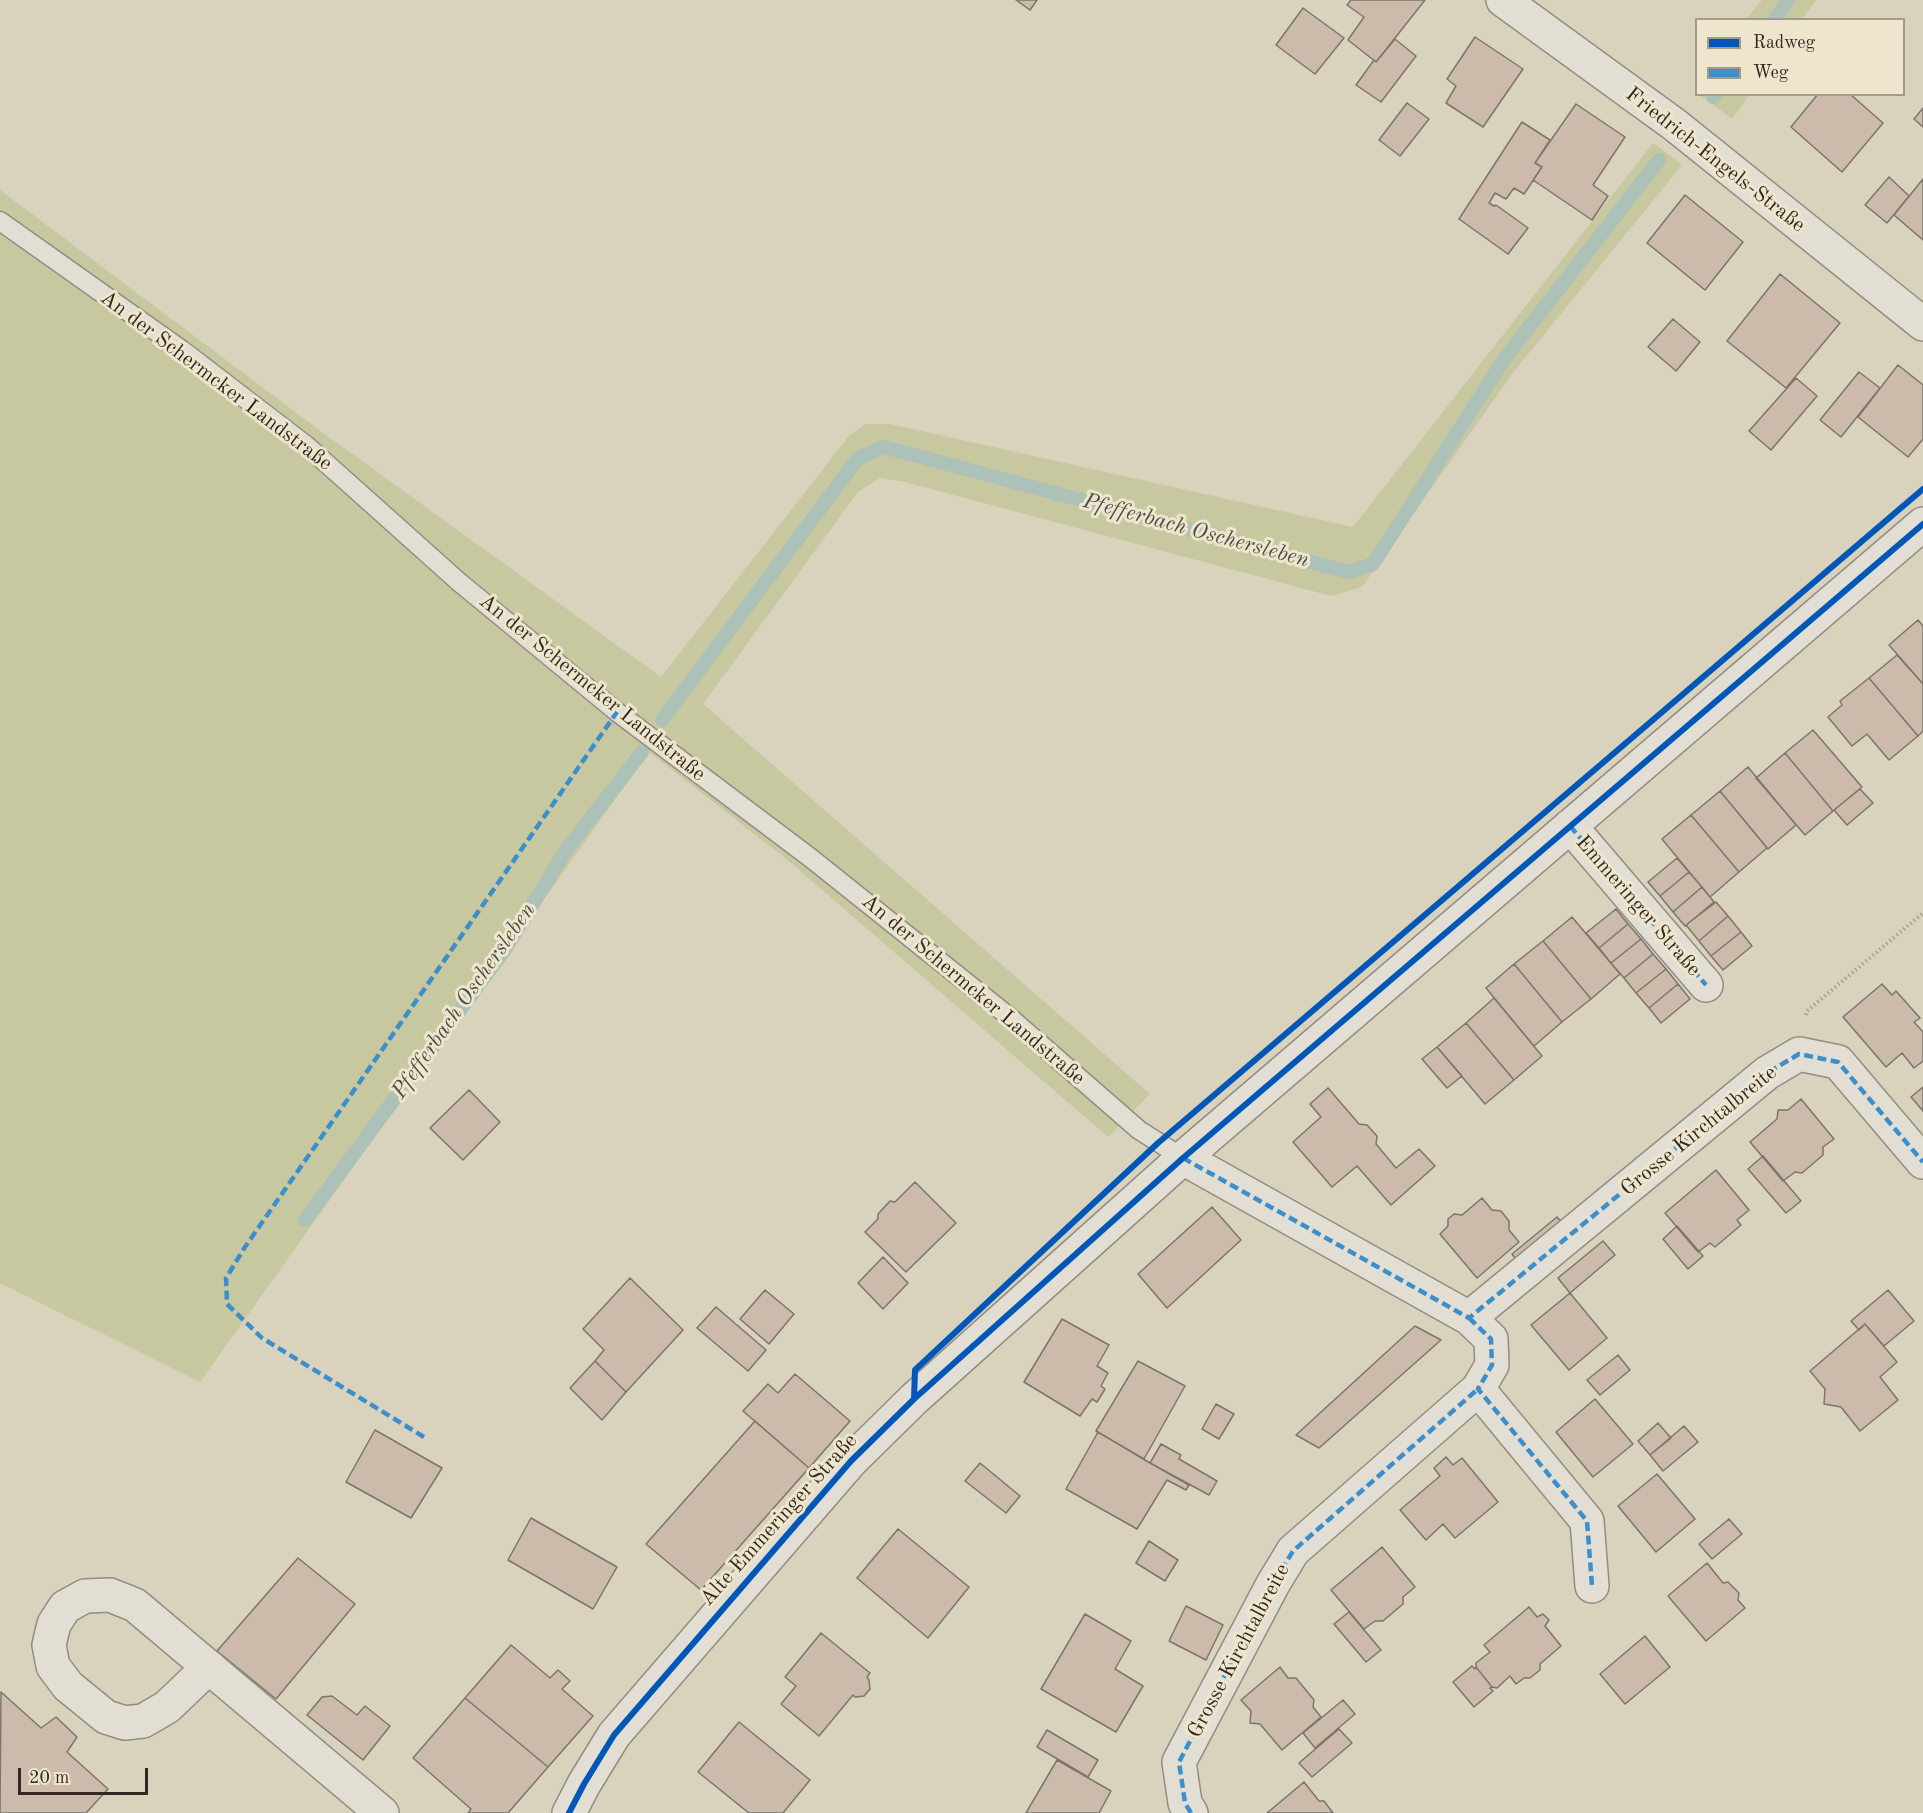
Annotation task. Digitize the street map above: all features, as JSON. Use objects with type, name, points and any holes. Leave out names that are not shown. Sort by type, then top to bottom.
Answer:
[{"type":"street","name":"Friedrich-Engels-Straße","points":[[1503,0],[1675,125],[1923,324]]},
{"type":"street","name":"Emmeringer Straße","points":[[1183,1158],[1923,524]]},
{"type":"street","name":"Emmeringer Straße","points":[[1570,826],[1706,985]]},
{"type":"street","name":"Grosse Kirchtalbreite","points":[[1469,1318],[1767,1073],[1799,1054],[1838,1062],[1923,1162]]},
{"type":"street","name":"Grosse Kirchtalbreite","points":[[1183,1158],[1469,1318],[1491,1339],[1492,1365],[1478,1389],[1293,1551],[1273,1584],[1179,1762],[1185,1803],[1191,1813]]},
{"type":"street","name":"Alte Emmeringer Straße","points":[[569,1813],[614,1735],[850,1461],[914,1399],[1183,1158]]},
{"type":"street","points":[[1478,1389],[1587,1521],[1592,1586]]},
{"type":"street","points":[[209,1667],[167,1707],[143,1721],[125,1723],[106,1717],[68,1686],[53,1666],[49,1645],[54,1624],[65,1607],[85,1596],[110,1595],[135,1605],[209,1667],[382,1813]]},
{"type":"lane","name":"An der Schermcker Landstraße","points":[[0,221],[182,350],[307,446],[459,582],[617,712],[813,859],[1007,1015],[1139,1130],[1183,1158]]},
{"type":"path","points":[[1799,1054],[1806,1011],[1923,913]]},
{"type":"green space","points":[[1762,0],[1816,0],[1803,18],[1747,18]]},
{"type":"green space","points":[[1701,96],[1748,96],[1732,119]]},
{"type":"green space","points":[[1653,143],[1682,165],[1512,374],[1362,587],[1331,596],[905,482],[880,478],[858,492],[703,704],[1150,1094],[1108,1137],[784,857],[649,752],[200,1382],[0,1283],[0,190],[322,432],[661,677],[848,437],[865,424],[890,424],[1353,527]]},
{"type":"building","points":[[1016,0],[1037,0],[1030,10]]},
{"type":"building","points":[[1351,0],[1425,0],[1376,62],[1348,40],[1364,17],[1347,5]]},
{"type":"building","points":[[1303,8],[1344,38],[1315,74],[1276,45]]},
{"type":"building","points":[[1475,37],[1523,69],[1483,127],[1446,103],[1456,86],[1447,79]]},
{"type":"building","points":[[1395,39],[1416,56],[1381,102],[1356,85],[1374,60],[1376,62]]},
{"type":"building","points":[[1816,96],[1852,96],[1883,123],[1842,172],[1791,127]]},
{"type":"building","points":[[1407,103],[1429,119],[1400,156],[1379,140]]},
{"type":"building","points":[[1576,104],[1625,137],[1593,185],[1608,196],[1592,220],[1533,180],[1542,167],[1535,163]]},
{"type":"building","points":[[1923,108],[1923,127],[1914,119]]},
{"type":"building","points":[[1522,122],[1550,140],[1535,163],[1542,167],[1524,194],[1514,188],[1506,199],[1495,193],[1489,203],[1496,205],[1528,228],[1508,254],[1459,219]]},
{"type":"building","points":[[1889,177],[1909,196],[1887,223],[1865,205]]},
{"type":"building","points":[[1923,179],[1923,240],[1894,215]]},
{"type":"building","points":[[1685,195],[1743,242],[1705,290],[1647,243]]},
{"type":"building","points":[[1780,274],[1840,323],[1786,388],[1727,341]]},
{"type":"building","points":[[1673,319],[1700,342],[1676,371],[1648,347]]},
{"type":"building","points":[[1898,365],[1923,385],[1923,439],[1908,457],[1858,417]]},
{"type":"building","points":[[1859,372],[1880,388],[1841,437],[1820,420]]},
{"type":"building","points":[[1796,378],[1817,396],[1771,450],[1749,431]]},
{"type":"building","points":[[1918,620],[1923,626],[1923,684],[1889,645]]},
{"type":"building","points":[[1897,655],[1923,684],[1923,731],[1918,736],[1869,678]]},
{"type":"building","points":[[1869,678],[1918,736],[1889,760],[1867,734],[1852,746],[1828,717],[1842,705],[1840,701]]},
{"type":"building","points":[[1813,730],[1862,787],[1833,811],[1785,753]]},
{"type":"building","points":[[1785,753],[1833,811],[1805,835],[1756,778]]},
{"type":"building","points":[[1748,767],[1796,825],[1768,849],[1720,791]]},
{"type":"building","points":[[1860,789],[1873,803],[1847,825],[1834,810]]},
{"type":"building","points":[[1720,791],[1767,848],[1739,872],[1691,815]]},
{"type":"building","points":[[1691,815],[1739,872],[1710,897],[1662,839]]},
{"type":"building","points":[[1677,858],[1689,872],[1660,896],[1648,882]]},
{"type":"building","points":[[1689,872],[1702,887],[1673,912],[1660,896]]},
{"type":"building","points":[[1702,887],[1714,902],[1685,926],[1673,912]]},
{"type":"building","points":[[1716,902],[1728,916],[1699,941],[1686,925]]},
{"type":"building","points":[[1616,909],[1628,924],[1599,948],[1586,933]]},
{"type":"building","points":[[1728,916],[1741,932],[1711,956],[1699,941]]},
{"type":"building","points":[[1572,917],[1620,974],[1591,999],[1543,941]]},
{"type":"building","points":[[1628,924],[1641,939],[1611,963],[1599,948]]},
{"type":"building","points":[[1741,932],[1752,946],[1723,970],[1711,956]]},
{"type":"building","points":[[1641,939],[1653,954],[1624,978],[1611,963]]},
{"type":"building","points":[[1543,941],[1591,999],[1562,1022],[1514,964]]},
{"type":"building","points":[[1653,954],[1666,969],[1636,993],[1624,978]]},
{"type":"building","points":[[1514,964],[1562,1022],[1534,1046],[1486,988]]},
{"type":"building","points":[[1666,969],[1678,984],[1649,1008],[1636,993]]},
{"type":"building","points":[[1678,984],[1690,999],[1661,1023],[1649,1008]]},
{"type":"building","points":[[1882,984],[1892,995],[1896,991],[1920,1018],[1914,1022],[1923,1032],[1923,1061],[1914,1068],[1902,1053],[1886,1067],[1843,1017]]},
{"type":"building","points":[[1494,998],[1542,1056],[1514,1080],[1466,1023]]},
{"type":"building","points":[[1466,1023],[1514,1080],[1485,1104],[1437,1047]]},
{"type":"building","points":[[1437,1047],[1462,1076],[1447,1088],[1422,1059]]},
{"type":"building","points":[[1923,1087],[1923,1111],[1911,1097]]},
{"type":"building","points":[[1328,1088],[1359,1124],[1367,1125],[1377,1136],[1376,1144],[1396,1168],[1419,1149],[1435,1166],[1391,1205],[1357,1166],[1332,1187],[1293,1142],[1321,1117],[1310,1104]]},
{"type":"building","points":[[469,1090],[500,1122],[463,1160],[430,1128]]},
{"type":"building","points":[[1801,1099],[1834,1139],[1823,1147],[1823,1155],[1802,1173],[1795,1172],[1783,1181],[1750,1142],[1777,1119],[1778,1110],[1788,1110]]},
{"type":"building","points":[[1763,1156],[1801,1201],[1786,1213],[1748,1169]]},
{"type":"building","points":[[1716,1170],[1749,1210],[1737,1220],[1741,1225],[1715,1247],[1710,1243],[1698,1252],[1665,1213]]},
{"type":"building","points":[[915,1182],[956,1223],[906,1272],[865,1232],[878,1219],[878,1214],[890,1201],[895,1202]]},
{"type":"building","points":[[1482,1198],[1492,1210],[1501,1211],[1509,1221],[1509,1230],[1519,1242],[1477,1278],[1440,1234],[1448,1226],[1448,1219],[1454,1214],[1462,1215]]},
{"type":"building","points":[[1212,1207],[1241,1240],[1167,1308],[1138,1274]]},
{"type":"building","points":[[1557,1217],[1570,1232],[1524,1270],[1512,1254]]},
{"type":"building","points":[[1677,1226],[1703,1256],[1688,1269],[1663,1239]]},
{"type":"building","points":[[1603,1241],[1615,1255],[1570,1293],[1558,1278]]},
{"type":"building","points":[[883,1257],[908,1283],[883,1309],[858,1283]]},
{"type":"building","points":[[630,1278],[683,1330],[626,1392],[595,1361],[604,1350],[583,1329]]},
{"type":"building","points":[[765,1290],[794,1314],[769,1344],[740,1319]]},
{"type":"building","points":[[1888,1290],[1914,1321],[1884,1346],[1865,1324],[1859,1330],[1851,1321]]},
{"type":"building","points":[[1570,1293],[1607,1338],[1569,1370],[1531,1325]]},
{"type":"building","points":[[716,1307],[766,1350],[748,1371],[697,1328]]},
{"type":"building","points":[[1062,1319],[1109,1345],[1097,1366],[1108,1373],[1101,1386],[1105,1389],[1097,1402],[1092,1399],[1080,1416],[1024,1382]]},
{"type":"building","points":[[1865,1324],[1897,1362],[1880,1377],[1898,1400],[1860,1431],[1841,1407],[1824,1404],[1825,1389],[1810,1371]]},
{"type":"building","points":[[1415,1326],[1441,1340],[1319,1448],[1296,1435]]},
{"type":"building","points":[[1618,1355],[1630,1370],[1600,1395],[1587,1380]]},
{"type":"building","points":[[595,1361],[626,1392],[602,1420],[570,1388]]},
{"type":"building","points":[[1138,1361],[1185,1386],[1144,1459],[1096,1431]]},
{"type":"building","points":[[795,1374],[850,1421],[809,1468],[743,1411],[768,1384],[778,1393]]},
{"type":"building","points":[[1595,1399],[1633,1444],[1593,1477],[1556,1432]]},
{"type":"building","points":[[1216,1404],[1234,1414],[1219,1439],[1202,1429]]},
{"type":"building","points":[[755,1421],[809,1468],[701,1590],[646,1544]]},
{"type":"building","points":[[1658,1423],[1671,1438],[1650,1455],[1638,1441]]},
{"type":"building","points":[[1684,1426],[1698,1442],[1663,1471],[1650,1455]]},
{"type":"building","points":[[375,1430],[442,1468],[411,1518],[346,1482]]},
{"type":"building","points":[[1098,1432],[1189,1485],[1186,1490],[1167,1480],[1137,1529],[1066,1489]]},
{"type":"building","points":[[1161,1444],[1181,1455],[1179,1459],[1217,1481],[1209,1495],[1150,1463]]},
{"type":"building","points":[[1446,1457],[1453,1465],[1462,1458],[1498,1502],[1455,1538],[1443,1524],[1426,1540],[1400,1510],[1440,1476],[1434,1468]]},
{"type":"building","points":[[980,1463],[1020,1496],[1006,1513],[965,1481]]},
{"type":"building","points":[[1657,1474],[1695,1519],[1656,1552],[1618,1506]]},
{"type":"building","points":[[531,1518],[617,1567],[593,1609],[508,1560]]},
{"type":"building","points":[[1729,1519],[1742,1534],[1712,1559],[1699,1544]]},
{"type":"building","points":[[898,1529],[969,1587],[928,1638],[857,1578]]},
{"type":"building","points":[[1149,1541],[1178,1560],[1165,1581],[1136,1563]]},
{"type":"building","points":[[1382,1547],[1415,1587],[1403,1597],[1403,1604],[1383,1621],[1375,1621],[1364,1629],[1331,1590]]},
{"type":"building","points":[[298,1558],[355,1604],[276,1699],[217,1651]]},
{"type":"building","points":[[1707,1563],[1723,1583],[1728,1582],[1739,1593],[1738,1600],[1745,1608],[1706,1641],[1668,1596]]},
{"type":"building","points":[[1186,1606],[1223,1625],[1206,1660],[1169,1641]]},
{"type":"building","points":[[1529,1607],[1537,1617],[1543,1614],[1549,1620],[1545,1626],[1561,1646],[1540,1664],[1540,1670],[1530,1678],[1524,1678],[1516,1684],[1510,1676],[1497,1688],[1492,1687],[1476,1667],[1476,1663],[1490,1652],[1484,1645]]},
{"type":"building","points":[[1349,1612],[1381,1650],[1366,1662],[1334,1624]]},
{"type":"building","points":[[1085,1614],[1131,1641],[1115,1669],[1143,1686],[1116,1732],[1041,1689]]},
{"type":"building","points":[[821,1633],[870,1673],[867,1677],[870,1689],[864,1696],[855,1697],[853,1695],[819,1736],[781,1704],[796,1686],[785,1677]]},
{"type":"building","points":[[1645,1636],[1670,1667],[1625,1704],[1600,1674]]},
{"type":"building","points":[[511,1645],[550,1678],[558,1670],[570,1681],[562,1689],[593,1716],[548,1767],[465,1698]]},
{"type":"building","points":[[1472,1666],[1475,1669],[1476,1667],[1493,1691],[1474,1707],[1453,1682]]},
{"type":"building","points":[[1280,1667],[1288,1678],[1296,1678],[1314,1700],[1313,1707],[1321,1717],[1282,1750],[1260,1724],[1250,1723],[1251,1711],[1241,1700]]},
{"type":"building","points":[[1,1692],[41,1728],[56,1717],[77,1737],[67,1752],[108,1789],[86,1813],[0,1813]]},
{"type":"building","points":[[332,1696],[357,1715],[365,1706],[390,1726],[363,1760],[307,1715],[322,1697]]},
{"type":"building","points":[[465,1698],[548,1767],[508,1813],[468,1813],[471,1809],[413,1758]]},
{"type":"building","points":[[1343,1700],[1355,1714],[1315,1748],[1303,1733]]},
{"type":"building","points":[[739,1722],[810,1780],[783,1813],[749,1813],[698,1772]]},
{"type":"building","points":[[1339,1729],[1352,1743],[1312,1777],[1299,1763]]},
{"type":"building","points":[[1047,1730],[1098,1760],[1088,1777],[1037,1747]]},
{"type":"building","points":[[1057,1760],[1111,1791],[1099,1813],[1026,1813]]},
{"type":"building","points":[[1304,1782],[1319,1801],[1324,1801],[1333,1813],[1267,1813]]},
{"type":"waterway","name":"Pfefferbach Oschersleben","points":[[1776,18],[1788,0]]},
{"type":"waterway","name":"Pfefferbach Oschersleben","points":[[662,720],[858,458],[884,447],[1348,572],[1373,564],[1505,358],[1659,160]]},
{"type":"waterway","name":"Pfefferbach Oschersleben","points":[[305,1220],[506,948],[566,850],[642,752]]},
{"type":"marked path","points":[[424,1437],[262,1338],[227,1304],[226,1278],[245,1247],[617,712]]},
{"type":"marked path","points":[[1570,826],[1706,985]]},
{"type":"marked path","points":[[1183,1158],[1469,1318],[1767,1073],[1799,1054],[1838,1062],[1923,1162]]},
{"type":"marked path","points":[[1469,1318],[1491,1339],[1492,1365],[1478,1389],[1587,1521],[1592,1586]]},
{"type":"marked path","points":[[1191,1813],[1185,1803],[1179,1762],[1273,1584],[1293,1551],[1478,1389]]},
{"type":"cycle path","points":[[914,1399],[915,1370],[1158,1143],[1923,489]]},
{"type":"cycle path","points":[[569,1813],[614,1735],[851,1461],[914,1399],[1183,1158],[1923,524]]}]
